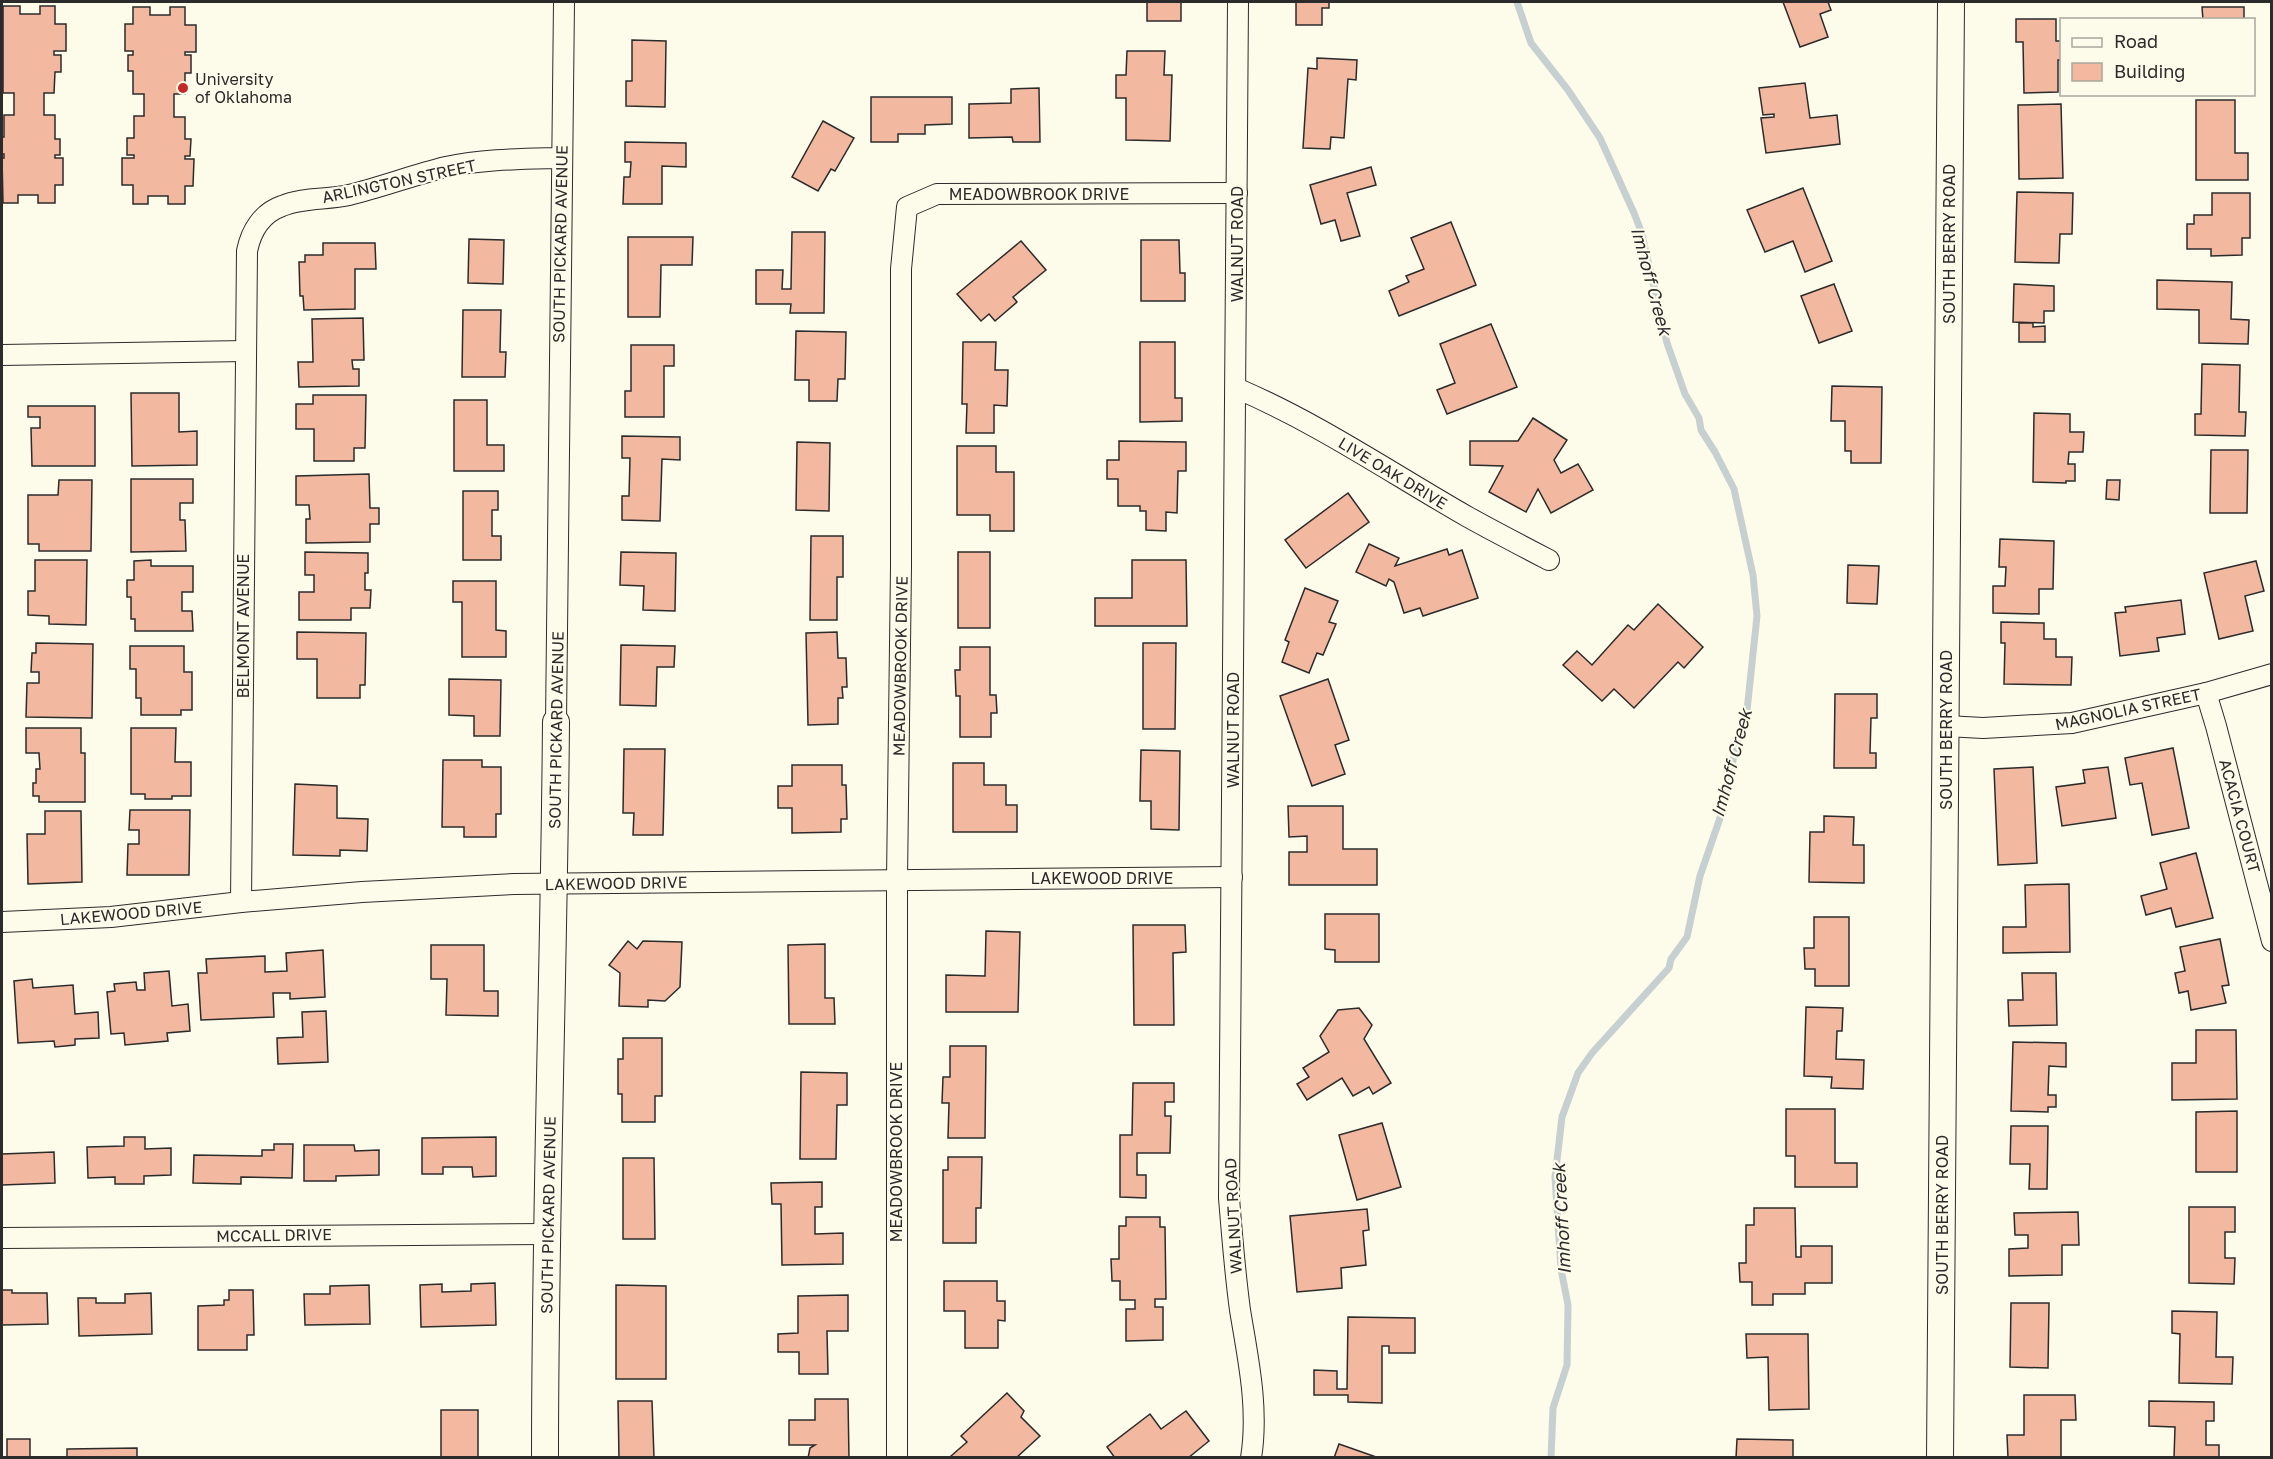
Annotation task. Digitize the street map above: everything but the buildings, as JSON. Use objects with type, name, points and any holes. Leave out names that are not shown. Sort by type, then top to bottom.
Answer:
[{"type":"street","name":"SOUTH PICKARD AVENUE","points":[[545,1458],[556,722],[560,158],[564,2]]},
{"type":"street","name":"WALNUT ROAD","points":[[1238,2],[1229,1198],[1235,1267],[1253,1391],[1255,1417],[1251,1458]]},
{"type":"street","name":"SOUTH BERRY ROAD","points":[[1940,1458],[1951,2]]},
{"type":"street","name":"ARLINGTON STREET","points":[[245,351],[247,250],[250,238],[261,219],[280,206],[365,191],[448,167],[560,158]]},
{"type":"street","name":"MEADOWBROOK DRIVE","points":[[897,1458],[897,879],[901,567],[901,269],[907,207],[937,194],[1237,193]]},
{"type":"street","points":[[2,355],[245,351]]},
{"type":"street","name":"BELMONT AVENUE","points":[[241,902],[245,351]]},
{"type":"street","name":"LIVE OAK DRIVE","points":[[1236,388],[1262,399],[1339,440],[1469,518],[1549,560]]},
{"type":"street","name":"MAGNOLIA STREET","points":[[1946,726],[1983,728],[2072,723],[2206,693],[2271,675]]},
{"type":"street","name":"ACACIA COURT","points":[[2206,693],[2271,941]]},
{"type":"street","name":"LAKEWOOD DRIVE","points":[[2,922],[111,916],[362,892],[554,884],[897,879],[1232,878]]},
{"type":"street","name":"MCCALL DRIVE","points":[[2,1238],[547,1234]]},
{"type":"waterway","name":"Imhoff Creek","points":[[1517,2],[1531,43],[1568,90],[1600,138],[1634,213],[1641,231],[1667,343],[1685,394],[1699,418],[1701,430],[1734,489],[1753,575],[1757,616],[1746,720],[1737,743],[1720,818],[1700,876],[1687,937],[1671,959],[1669,968],[1592,1053],[1578,1073],[1562,1117],[1555,1177],[1561,1269],[1568,1305],[1567,1365],[1553,1408],[1551,1458]]},
{"type":"place","name":"University of Oklahoma","points":[[183,88]]}]
